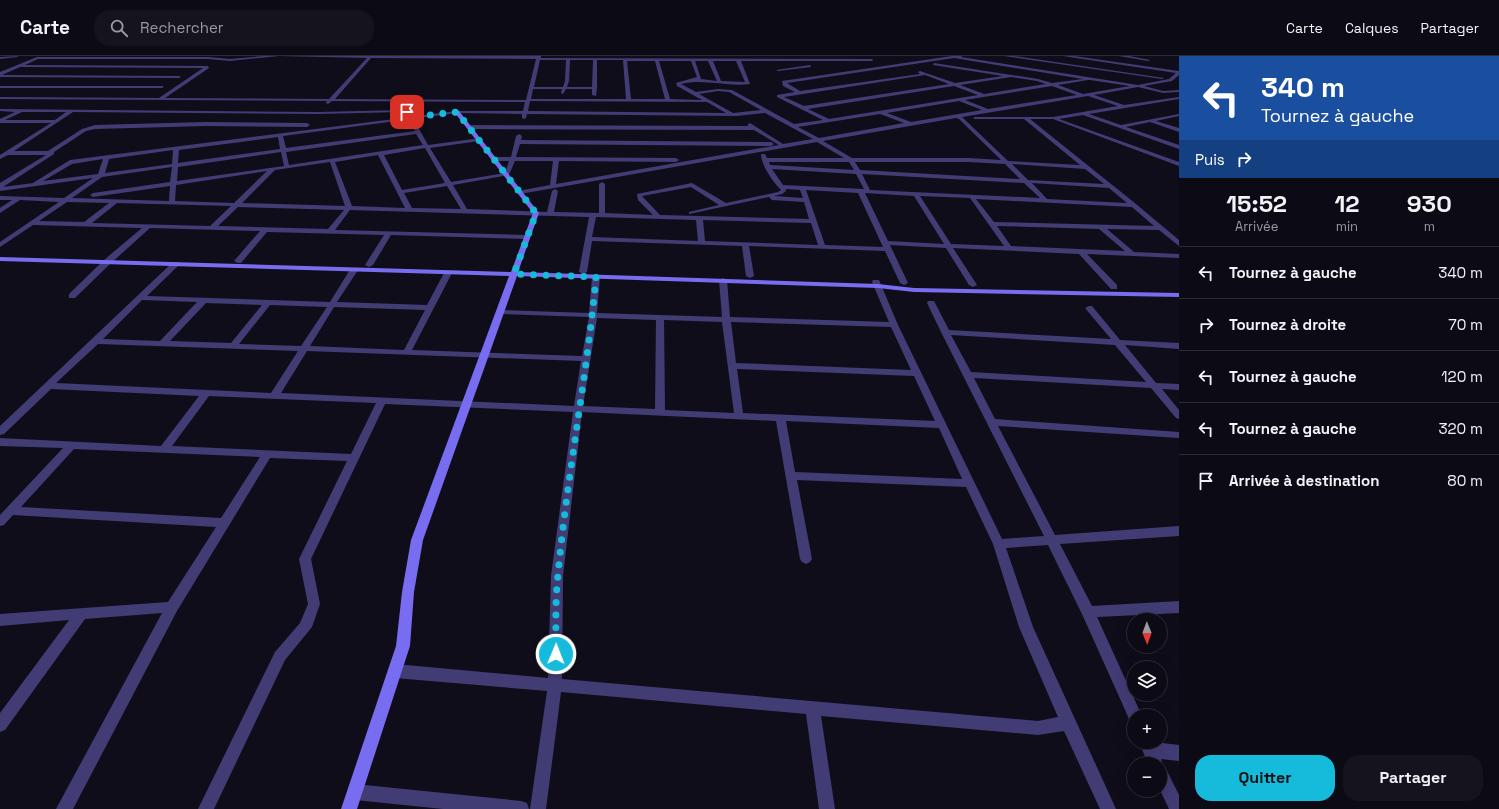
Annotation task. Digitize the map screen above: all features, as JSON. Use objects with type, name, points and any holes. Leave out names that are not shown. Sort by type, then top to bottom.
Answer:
[{"type":"street","points":[[0,59],[17,56]]},
{"type":"street","points":[[160,99],[208,67],[230,56]]},
{"type":"street","points":[[0,75],[37,58],[122,57],[208,58],[220,60],[277,56]]},
{"type":"street","points":[[280,56],[568,59],[619,57],[626,60],[692,60],[703,58],[710,60],[872,60],[868,56]]},
{"type":"street","points":[[800,93],[785,85],[784,82],[962,56]]},
{"type":"street","points":[[1006,56],[1170,80]]},
{"type":"street","points":[[1065,56],[1179,72]]},
{"type":"street","points":[[1121,56],[1148,60]]},
{"type":"street","points":[[1138,66],[1153,56]]},
{"type":"street","points":[[0,122],[122,57]]},
{"type":"street","points":[[301,132],[370,57]]},
{"type":"street","points":[[954,57],[1168,92],[1179,91]]},
{"type":"street","points":[[156,91],[208,58]]},
{"type":"street","points":[[507,174],[518,142],[539,58]]},
{"type":"street","points":[[1014,67],[1022,58]]},
{"type":"street","points":[[561,101],[563,88],[567,81],[568,59]]},
{"type":"street","points":[[594,101],[595,59]]},
{"type":"street","points":[[1048,62],[1054,59]]},
{"type":"street","points":[[626,60],[629,101]]},
{"type":"street","points":[[657,60],[668,101]]},
{"type":"street","points":[[692,60],[698,78],[696,80]]},
{"type":"street","points":[[710,60],[720,83]]},
{"type":"street","points":[[738,60],[748,83],[720,83],[696,80],[678,83],[694,94],[783,145]]},
{"type":"street","points":[[778,70],[847,61],[869,70]]},
{"type":"street","points":[[924,62],[1038,80],[1124,106]]},
{"type":"street","points":[[1119,83],[1127,64]]},
{"type":"street","points":[[901,65],[982,95]]},
{"type":"street","points":[[17,66],[208,67]]},
{"type":"street","points":[[602,215],[602,172],[626,151],[783,145],[820,141],[910,124],[959,117],[1170,80],[1179,72]]},
{"type":"street","points":[[835,74],[898,101]]},
{"type":"street","points":[[827,120],[779,96],[926,74]]},
{"type":"street","points":[[0,75],[179,77]]},
{"type":"street","points":[[803,108],[1011,76]]},
{"type":"street","points":[[793,126],[1088,79]]},
{"type":"street","points":[[1162,81],[1179,81]]},
{"type":"street","points":[[0,87],[162,87]]},
{"type":"street","points":[[531,88],[594,88]]},
{"type":"street","points":[[694,94],[718,90],[730,91],[820,141],[851,160],[868,191]]},
{"type":"street","points":[[1018,90],[1031,94]]},
{"type":"street","points":[[959,117],[1053,118],[1179,98],[1168,92]]},
{"type":"street","points":[[144,99],[150,95]]},
{"type":"street","points":[[1038,96],[1051,101]]},
{"type":"street","points":[[0,98],[707,101]]},
{"type":"street","points":[[958,99],[989,111]]},
{"type":"street","points":[[622,101],[626,151]]},
{"type":"street","points":[[905,104],[912,107]]},
{"type":"street","points":[[1019,106],[1179,164]]},
{"type":"street","points":[[0,110],[116,112],[313,119]]},
{"type":"street","points":[[0,157],[29,140],[71,111]]},
{"type":"street","points":[[84,130],[95,127],[313,119],[402,111],[407,112],[465,211]]},
{"type":"street","points":[[35,184],[70,162],[457,112],[732,115],[766,111]]},
{"type":"street","points":[[110,116],[116,112]]},
{"type":"street","points":[[457,112],[536,213]]},
{"type":"street","points":[[881,112],[910,124]]},
{"type":"street","points":[[1083,114],[1179,147]]},
{"type":"street","points":[[1120,126],[1179,115]]},
{"type":"street","points":[[959,117],[1046,200]]},
{"type":"street","points":[[1025,118],[1134,205],[1179,244]]},
{"type":"street","points":[[0,153],[49,153],[103,119]]},
{"type":"street","points":[[0,122],[55,121]]},
{"type":"street","points":[[1150,121],[1179,130]]},
{"type":"street","points":[[469,127],[754,128]]},
{"type":"street","points":[[0,189],[418,132]]},
{"type":"street","points":[[280,134],[287,167]]},
{"type":"street","points":[[66,199],[478,139]]},
{"type":"street","points":[[518,142],[626,151],[699,161]]},
{"type":"street","points":[[520,192],[554,189],[602,172],[699,161],[783,145]]},
{"type":"street","points":[[172,202],[176,148]]},
{"type":"street","points":[[0,186],[52,153],[49,153]]},
{"type":"street","points":[[380,153],[409,209]]},
{"type":"street","points":[[0,245],[101,175],[107,157]]},
{"type":"street","points":[[1085,166],[969,160],[851,160],[764,157],[768,168],[779,185],[782,186],[1134,205]]},
{"type":"street","points":[[494,159],[556,159],[602,172]]},
{"type":"street","points":[[550,213],[554,189],[556,159]]},
{"type":"street","points":[[332,160],[348,207]]},
{"type":"street","points":[[768,168],[857,171],[1109,186]]},
{"type":"street","points":[[212,228],[235,204],[273,169]]},
{"type":"street","points":[[401,192],[507,174]]},
{"type":"street","points":[[657,215],[640,199],[639,195],[692,185],[724,205]]},
{"type":"street","points":[[677,216],[783,192],[784,190],[782,186]]},
{"type":"street","points":[[802,187],[822,247]]},
{"type":"street","points":[[860,190],[904,283]]},
{"type":"street","points":[[916,194],[973,285]]},
{"type":"street","points":[[971,196],[1009,249]]},
{"type":"street","points":[[762,197],[806,200]]},
{"type":"street","points":[[0,198],[602,215],[657,215],[813,221]]},
{"type":"street","points":[[0,211],[19,198]]},
{"type":"street","points":[[85,224],[116,201]]},
{"type":"street","points":[[330,231],[348,207]]},
{"type":"street","points":[[349,809],[403,646],[408,592],[417,540],[536,213]]},
{"type":"street","points":[[583,272],[593,214]]},
{"type":"street","points":[[699,217],[702,242]]},
{"type":"street","points":[[32,223],[527,237]]},
{"type":"street","points":[[992,224],[1160,228]]},
{"type":"street","points":[[72,296],[149,226]]},
{"type":"street","points":[[1102,227],[1132,254]]},
{"type":"street","points":[[238,261],[265,230]]},
{"type":"street","points":[[368,265],[389,233]]},
{"type":"street","points":[[589,239],[822,247],[949,246],[1179,256]]},
{"type":"street","points":[[745,244],[750,276]]},
{"type":"street","points":[[1081,252],[1114,287]]},
{"type":"street","points":[[0,254],[176,264],[448,273],[583,272],[750,276],[877,284],[914,290],[1179,295]]},
{"type":"street","points":[[0,259],[238,261],[368,265],[596,277],[877,284],[904,283],[1179,288]]},
{"type":"street","points":[[0,432],[176,264]]},
{"type":"street","points":[[274,396],[354,270]]},
{"type":"street","points":[[407,352],[448,273]]},
{"type":"street","points":[[538,809],[555,685],[557,576],[578,410],[593,316],[596,277]]},
{"type":"street","points":[[723,280],[726,319],[739,416]]},
{"type":"street","points":[[877,284],[894,325],[999,544],[1026,627],[1108,809]]},
{"type":"street","points":[[141,298],[430,308]]},
{"type":"street","points":[[164,343],[204,300]]},
{"type":"street","points":[[233,346],[268,302]]},
{"type":"street","points":[[931,303],[1088,612],[1132,709]]},
{"type":"street","points":[[1089,308],[1179,416]]},
{"type":"street","points":[[500,312],[894,325]]},
{"type":"street","points":[[660,318],[660,413]]},
{"type":"street","points":[[946,332],[1179,346]]},
{"type":"street","points":[[96,341],[587,359]]},
{"type":"street","points":[[732,366],[917,373]]},
{"type":"street","points":[[967,374],[1179,388]]},
{"type":"street","points":[[48,386],[942,425]]},
{"type":"street","points":[[164,449],[206,393]]},
{"type":"street","points":[[206,809],[280,656],[305,627],[314,604],[305,559],[382,401]]},
{"type":"street","points":[[780,418],[806,559]]},
{"type":"street","points":[[991,422],[1179,435]]},
{"type":"street","points":[[0,442],[355,458]]},
{"type":"street","points":[[0,522],[72,445]]},
{"type":"street","points":[[64,809],[172,607],[266,454]]},
{"type":"street","points":[[791,476],[969,483]]},
{"type":"street","points":[[10,511],[224,523]]},
{"type":"street","points":[[999,544],[1179,531]]},
{"type":"street","points":[[0,620],[172,607]]},
{"type":"street","points":[[1088,612],[1179,607]]},
{"type":"street","points":[[0,725],[82,613]]},
{"type":"street","points":[[395,671],[1038,728],[1068,723]]},
{"type":"street","points":[[812,708],[827,809]]},
{"type":"street","points":[[1151,752],[1179,753]]},
{"type":"street","points":[[1167,787],[1177,809]]},
{"type":"street","points":[[355,792],[521,809]]},
{"type":"route","points":[[407,112],[413,117],[457,112],[536,213],[514,274],[596,277],[593,316],[578,410],[557,576],[556,654]]}]
